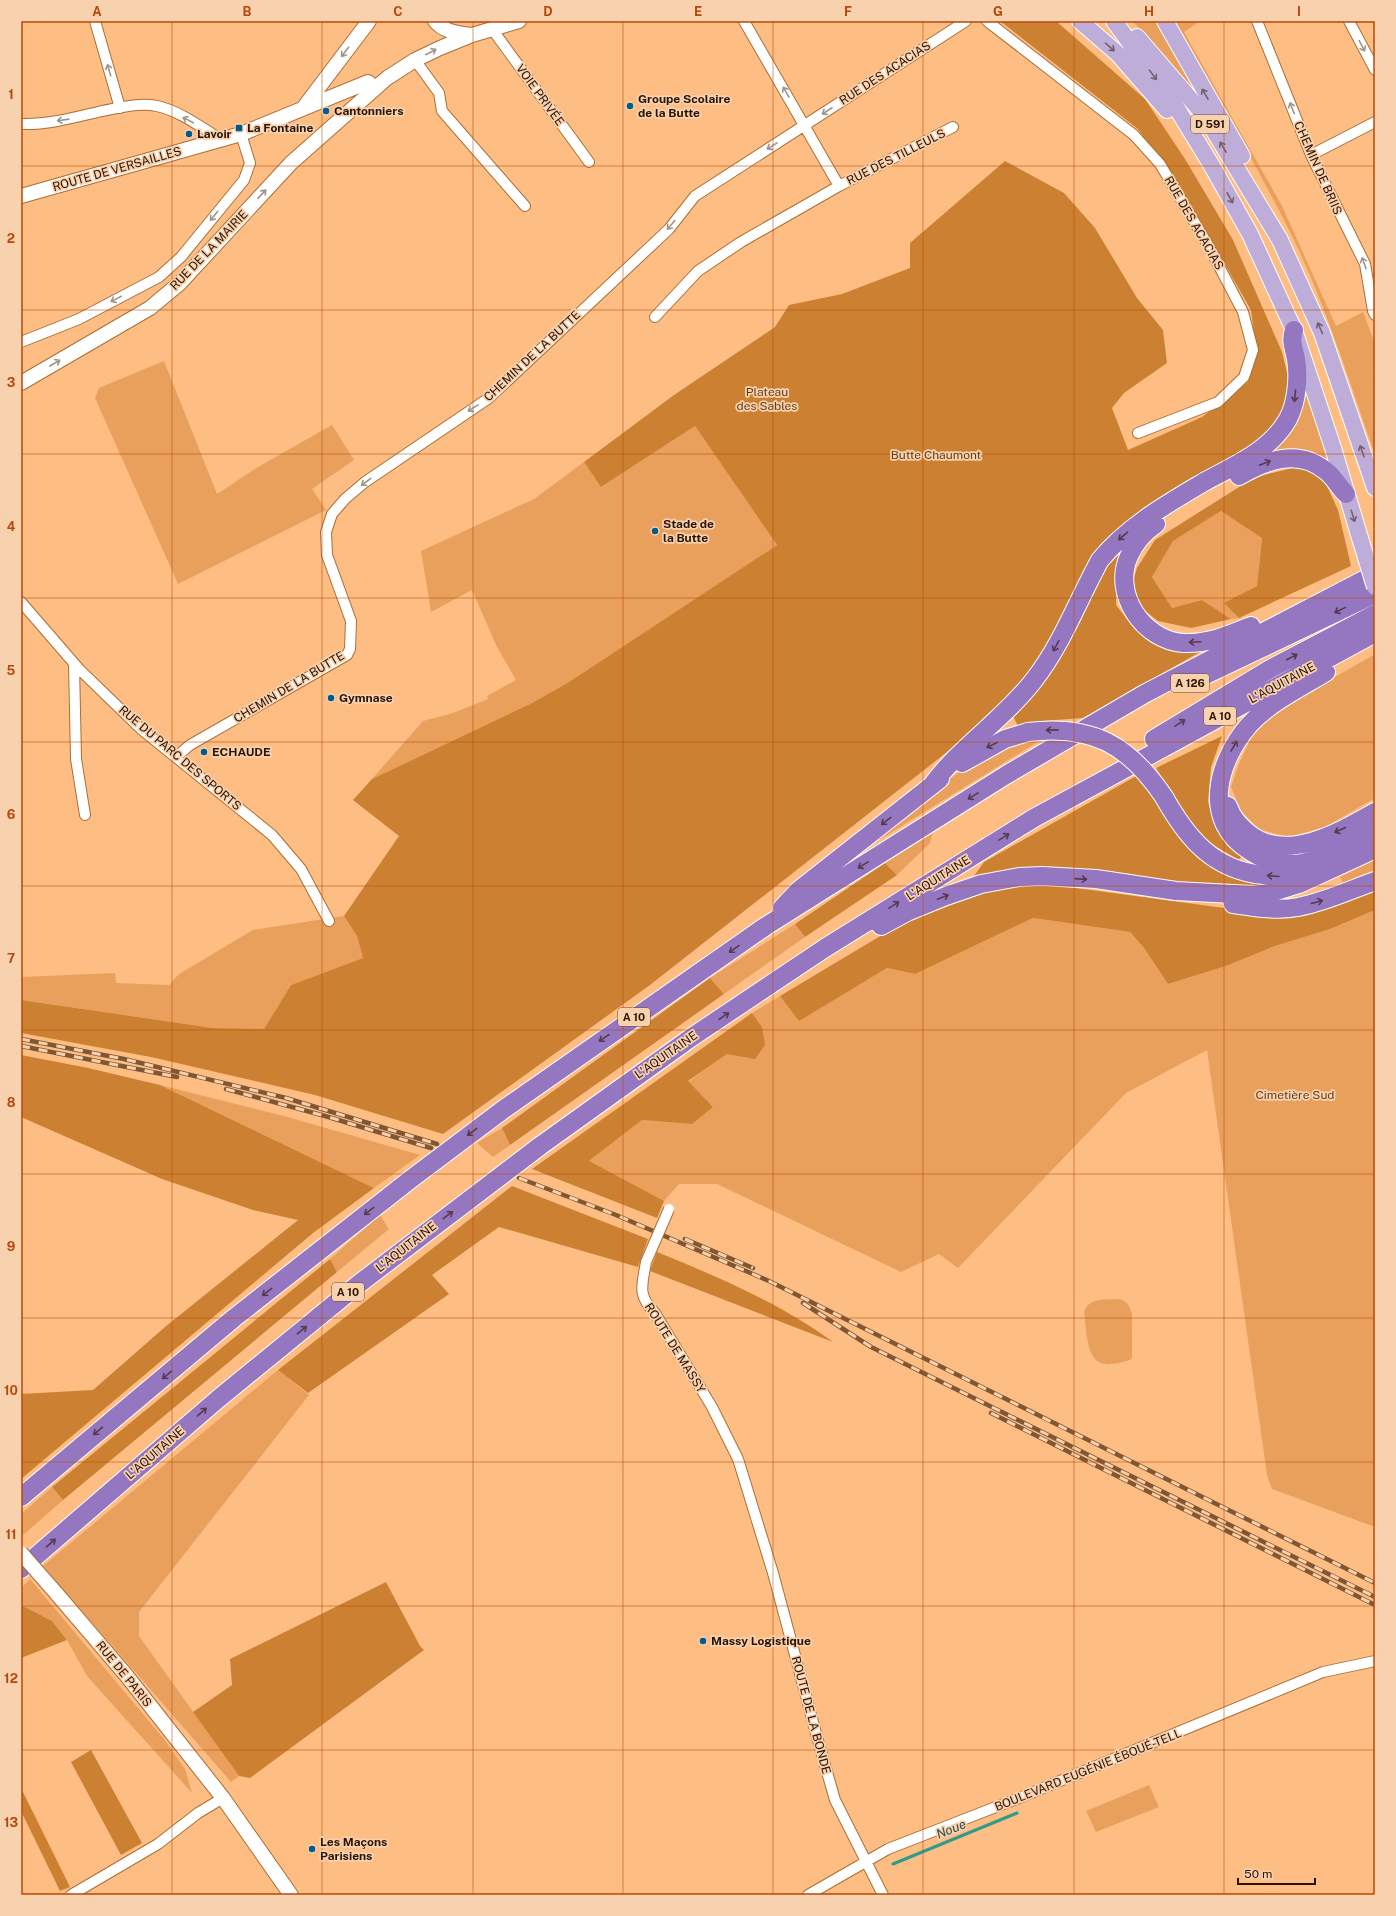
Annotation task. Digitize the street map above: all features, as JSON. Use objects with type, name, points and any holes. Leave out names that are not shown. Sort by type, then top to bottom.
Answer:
[{"type":"highway","points":[[932,785],[944,769],[1013,704],[1034,680],[1052,653],[1100,560],[1111,547],[1142,520],[1249,458],[1277,434],[1288,418],[1294,402],[1296,360],[1291,340],[1294,330]]},
{"type":"highway","points":[[1302,612],[1273,617],[1213,640],[1183,643],[1167,640],[1152,632],[1140,621],[1131,607],[1125,586],[1125,572],[1128,557],[1144,533],[1169,515],[1252,469],[1279,459],[1291,457],[1308,460],[1326,470],[1346,494]]},
{"type":"highway","name":"A 10","points":[[21,1497],[234,1318],[411,1179],[504,1109],[766,926],[1006,775],[1146,693],[1375,574]]},
{"type":"highway","name":"A 126","points":[[1006,775],[1064,748],[1203,676],[1375,594]]},
{"type":"highway","name":"A 126","points":[[1066,800],[1102,772],[1270,669],[1375,614]]},
{"type":"highway","name":"L'AQUITAINE","points":[[21,1568],[218,1399],[360,1283],[627,1082],[825,948],[1066,800],[1375,633]]},
{"type":"highway","points":[[1375,643],[1264,711],[1249,725],[1238,740],[1223,769],[1218,796],[1223,821],[1231,835],[1243,847],[1260,858],[1277,863],[1297,864],[1314,859],[1375,832]]},
{"type":"highway","points":[[766,926],[799,890],[951,770],[1005,739],[1028,732],[1059,730],[1077,732],[1106,741],[1138,764],[1147,773],[1164,797],[1176,819],[1201,849],[1214,858],[1248,873],[1280,876],[1300,873],[1318,866],[1353,847],[1359,840]]},
{"type":"highway","points":[[1221,783],[1230,811],[1238,824],[1252,836],[1265,843],[1281,846],[1296,846],[1311,842],[1375,812]]},
{"type":"highway","points":[[825,948],[854,942],[907,912],[946,896],[982,884],[1019,877],[1042,876],[1096,880],[1176,891],[1252,895],[1270,893],[1319,877],[1375,849]]},
{"type":"highway","points":[[1176,891],[1194,898],[1253,906],[1279,908],[1298,907],[1325,899],[1375,880]]},
{"type":"main road","points":[[304,108],[369,21]]},
{"type":"main road","points":[[435,21],[444,28],[454,32],[472,35]]},
{"type":"main road","points":[[375,88],[415,60],[472,35],[519,21]]},
{"type":"main road","points":[[1080,21],[1118,54],[1203,152]]},
{"type":"main road","name":"D 591","points":[[1114,21],[1173,102],[1250,234],[1294,330],[1333,448],[1375,587]]},
{"type":"main road","name":"D 591","points":[[1123,21],[1205,116],[1280,240],[1322,332],[1375,488]]},
{"type":"main road","points":[[1164,21],[1256,180],[1280,227],[1280,240]]},
{"type":"main road","name":"ROUTE DE VERSAILLES","points":[[21,196],[241,134],[368,82],[375,88]]},
{"type":"main road","name":"RUE DE LA MAIRIE","points":[[21,382],[150,308],[180,283],[290,163],[375,88]]},
{"type":"main road","name":"RUE DE PARIS","points":[[21,1553],[126,1675],[223,1798],[291,1895]]},
{"type":"street","points":[[95,21],[120,108]]},
{"type":"street","points":[[744,21],[806,125],[839,186]]},
{"type":"street","name":"RUE DES ACACIAS","points":[[806,125],[966,21]]},
{"type":"street","name":"RUE DES ACACIAS","points":[[987,21],[1134,135],[1160,164],[1208,245],[1243,312],[1253,350],[1244,377],[1218,402],[1138,433]]},
{"type":"street","name":"CHEMIN DE BRIIS","points":[[1257,21],[1311,156],[1365,264],[1372,311],[1375,314]]},
{"type":"street","points":[[1349,21],[1375,70]]},
{"type":"street","name":"VOIE PRIVÉE","points":[[492,29],[589,162]]},
{"type":"street","points":[[415,60],[439,93],[442,111],[525,206]]},
{"type":"street","points":[[21,124],[70,119],[141,105],[156,106],[166,109],[222,140]]},
{"type":"street","points":[[1311,156],[1375,122]]},
{"type":"street","name":"CHEMIN DE LA BUTTE","points":[[176,757],[190,745],[347,655],[350,649],[351,620],[327,555],[326,532],[332,514],[346,499],[365,482],[488,398],[669,229],[695,196],[733,170],[806,125]]},
{"type":"street","name":"RUE DES TILLEULS","points":[[655,317],[698,271],[741,242],[839,186],[953,127]]},
{"type":"street","points":[[21,342],[79,319],[159,277],[181,257],[244,180],[250,163],[241,134]]},
{"type":"street","name":"RUE DU PARC DES SPORTS","points":[[21,602],[74,664],[141,729],[272,835],[301,869],[329,921]]},
{"type":"street","points":[[74,664],[76,759],[85,815]]},
{"type":"street","name":"ROUTE DE MASSY","points":[[668,1209],[646,1262],[642,1287],[645,1302],[655,1313],[704,1395],[738,1459]]},
{"type":"street","name":"ROUTE DE LA BONDE","points":[[738,1459],[771,1566],[816,1737],[835,1800],[883,1895]]},
{"type":"street","name":"BOULEVARD EUGÉNIE ÉBOUÉ-TELL","points":[[808,1895],[888,1849],[1026,1795],[1323,1672],[1375,1662]]},
{"type":"street","points":[[71,1895],[151,1848],[198,1813],[223,1798]]},
{"type":"green space","name":"Butte Chaumont","points":[[1000,21],[1056,21],[1145,99],[1185,159],[1233,240],[1282,352],[1290,385],[1284,410],[1274,431],[1255,446],[1132,520],[1105,540],[1044,650],[1015,690],[961,741],[650,985],[443,1134],[315,1095],[151,1057],[21,1033],[21,1000],[213,1028],[264,1029],[291,985],[363,958],[357,936],[344,916],[399,836],[353,800],[372,779],[532,703],[569,682],[777,545],[695,426],[601,487],[584,462],[674,395],[775,327],[789,305],[842,294],[910,268],[910,243],[1005,161],[1064,193],[1095,228],[1137,298],[1163,330],[1167,363],[1124,393],[1112,408],[1128,450],[1202,417],[1248,382],[1257,355],[1251,310],[1189,201],[1138,129]]},
{"type":"green space","points":[[1133,21],[1156,21],[1195,91],[1188,88]]},
{"type":"green space","points":[[1171,21],[1200,21],[1184,32],[1282,206],[1336,326],[1363,312],[1375,344],[1375,455],[1328,319],[1294,240],[1250,157]]},
{"type":"green space","points":[[164,361],[217,494],[258,467],[332,425],[354,460],[312,489],[326,510],[178,584],[95,398],[99,388]]},
{"type":"green space","points":[[1303,379],[1332,469],[1259,457]]},
{"type":"green space","points":[[695,426],[777,545],[569,682],[532,703],[372,779],[423,721],[453,713],[488,699],[487,696],[516,680],[497,647],[472,590],[431,612],[421,551],[534,499],[584,462],[601,487]]},
{"type":"green space","points":[[1301,466],[1322,475],[1338,510],[1351,566],[1239,618],[1224,603],[1257,586],[1262,538],[1221,511],[1173,541],[1152,577],[1172,608],[1202,600],[1231,619],[1191,628],[1158,621],[1128,597],[1137,568],[1155,540],[1255,477]]},
{"type":"green space","points":[[1221,511],[1262,537],[1257,586],[1225,603],[1239,618],[1231,619],[1202,600],[1172,608],[1152,577],[1173,541]]},
{"type":"green space","points":[[1137,530],[1117,577],[1116,605],[1130,623],[1149,640],[1170,648],[1200,652],[1083,718],[1041,721],[1018,726],[1013,716],[1118,546]]},
{"type":"green space","points":[[1375,654],[1375,798],[1325,827],[1288,837],[1259,829],[1241,811],[1231,787],[1238,766],[1252,736],[1276,711]]},
{"type":"green space","points":[[1222,736],[1211,767],[1208,802],[1218,831],[1243,854],[1239,860],[1205,840],[1184,813],[1156,768]]},
{"type":"green space","points":[[1044,738],[858,853],[929,794],[977,759],[1003,746]]},
{"type":"green space","points":[[1138,775],[1184,839],[1283,882],[1259,889],[974,876],[984,862]]},
{"type":"green space","points":[[933,832],[930,843],[897,875],[885,863]]},
{"type":"green space","points":[[1375,860],[1375,872],[1344,885],[1340,877]]},
{"type":"green space","points":[[885,863],[897,875],[805,937],[795,924]]},
{"type":"green space","points":[[1046,884],[1239,910],[1375,886],[1375,910],[1330,929],[1275,946],[1226,966],[1168,984],[1144,948],[1130,932],[1033,918],[915,974],[887,968],[799,1021],[780,996],[902,923],[1003,886]]},
{"type":"green space","name":"Cimetière Sud","points":[[1375,910],[1375,1527],[1272,1489],[1267,1475],[1207,1050],[1126,1093],[958,1268],[939,1254],[901,1272],[717,1184],[679,1184],[664,1201],[588,1162],[642,1120],[692,1124],[713,1107],[688,1082],[762,1027],[752,1013],[780,996],[799,1020],[887,968],[915,974],[1033,918],[1130,932],[1144,948],[1168,984],[1226,966],[1275,946],[1330,929]]},
{"type":"green space","points":[[344,916],[357,936],[363,958],[291,985],[264,1029],[213,1028],[21,1000],[21,977],[115,973],[116,983],[169,985],[179,974],[253,930]]},
{"type":"green space","points":[[795,924],[805,937],[724,994],[710,978]]},
{"type":"green space","points":[[710,978],[724,994],[510,1145],[502,1128]]},
{"type":"green space","points":[[752,1013],[762,1027],[765,1045],[755,1059],[727,1054],[688,1081],[713,1107],[692,1124],[642,1120],[589,1161],[664,1201],[657,1218],[532,1169]]},
{"type":"green space","points":[[21,1055],[88,1068],[160,1085],[374,1188],[313,1233],[21,1479],[21,1394],[93,1390],[165,1327],[298,1220],[253,1210],[162,1179],[21,1117]]},
{"type":"green space","points":[[160,1085],[284,1116],[420,1155],[374,1188]]},
{"type":"green space","points":[[502,1128],[510,1145],[493,1157],[477,1143]]},
{"type":"green space","points":[[512,1186],[648,1239],[638,1267],[499,1227],[432,1275],[449,1294],[308,1393],[278,1370]]},
{"type":"green space","points":[[380,1215],[389,1229],[337,1272],[330,1259]]},
{"type":"green space","points":[[657,1252],[726,1281],[770,1303],[813,1328],[833,1342],[650,1271]]},
{"type":"green space","points":[[330,1259],[337,1272],[63,1500],[52,1487]]},
{"type":"green space","points":[[1119,1299],[1128,1304],[1132,1314],[1132,1358],[1121,1362],[1105,1364],[1098,1362],[1090,1351],[1084,1312],[1086,1307],[1098,1300]]},
{"type":"green space","points":[[278,1370],[309,1395],[139,1612],[139,1636],[239,1776],[231,1782],[43,1566]]},
{"type":"green space","points":[[52,1487],[63,1500],[21,1537],[21,1514]]},
{"type":"green space","points":[[30,1579],[164,1739],[185,1769],[192,1793],[87,1676],[67,1640],[52,1621],[21,1605],[21,1588]]},
{"type":"green space","points":[[386,1582],[420,1646],[424,1650],[250,1778],[239,1776],[193,1712],[232,1685],[230,1659]]},
{"type":"green space","points":[[21,1605],[52,1621],[67,1640],[21,1658]]},
{"type":"green space","points":[[91,1750],[142,1843],[121,1855],[71,1762]]},
{"type":"green space","points":[[1149,1785],[1159,1807],[1096,1832],[1086,1811]]},
{"type":"green space","points":[[21,1788],[70,1887],[60,1891],[21,1811]]},
{"type":"waterway","name":"Noue","points":[[893,1864],[1017,1813]]},
{"type":"railway","points":[[21,1039],[124,1059],[286,1098],[437,1144]]},
{"type":"railway","points":[[21,1046],[177,1077]]},
{"type":"railway","points":[[226,1089],[325,1116],[431,1148]]},
{"type":"railway","points":[[519,1178],[616,1215],[769,1281],[1375,1583]]},
{"type":"railway","points":[[685,1239],[753,1268]]},
{"type":"railway","points":[[803,1303],[871,1347],[1375,1597]]},
{"type":"railway","points":[[991,1413],[1375,1605]]},
{"type":"place","name":"Groupe Scolaire de la Butte","points":[[630,106]]},
{"type":"place","name":"Cantonniers","points":[[326,111]]},
{"type":"place","name":"La Fontaine","points":[[239,128]]},
{"type":"place","name":"Lavoir","points":[[189,134]]},
{"type":"place","name":"Stade de la Butte","points":[[655,531]]},
{"type":"place","name":"Gymnase","points":[[331,698]]},
{"type":"place","name":"ECHAUDE","points":[[204,752]]},
{"type":"place","name":"Massy Logistique","points":[[703,1641]]},
{"type":"place","name":"Les Maçons Parisiens","points":[[312,1849]]},
{"type":"park label","name":"Plateau des Sables","points":[[767,399]]}]
